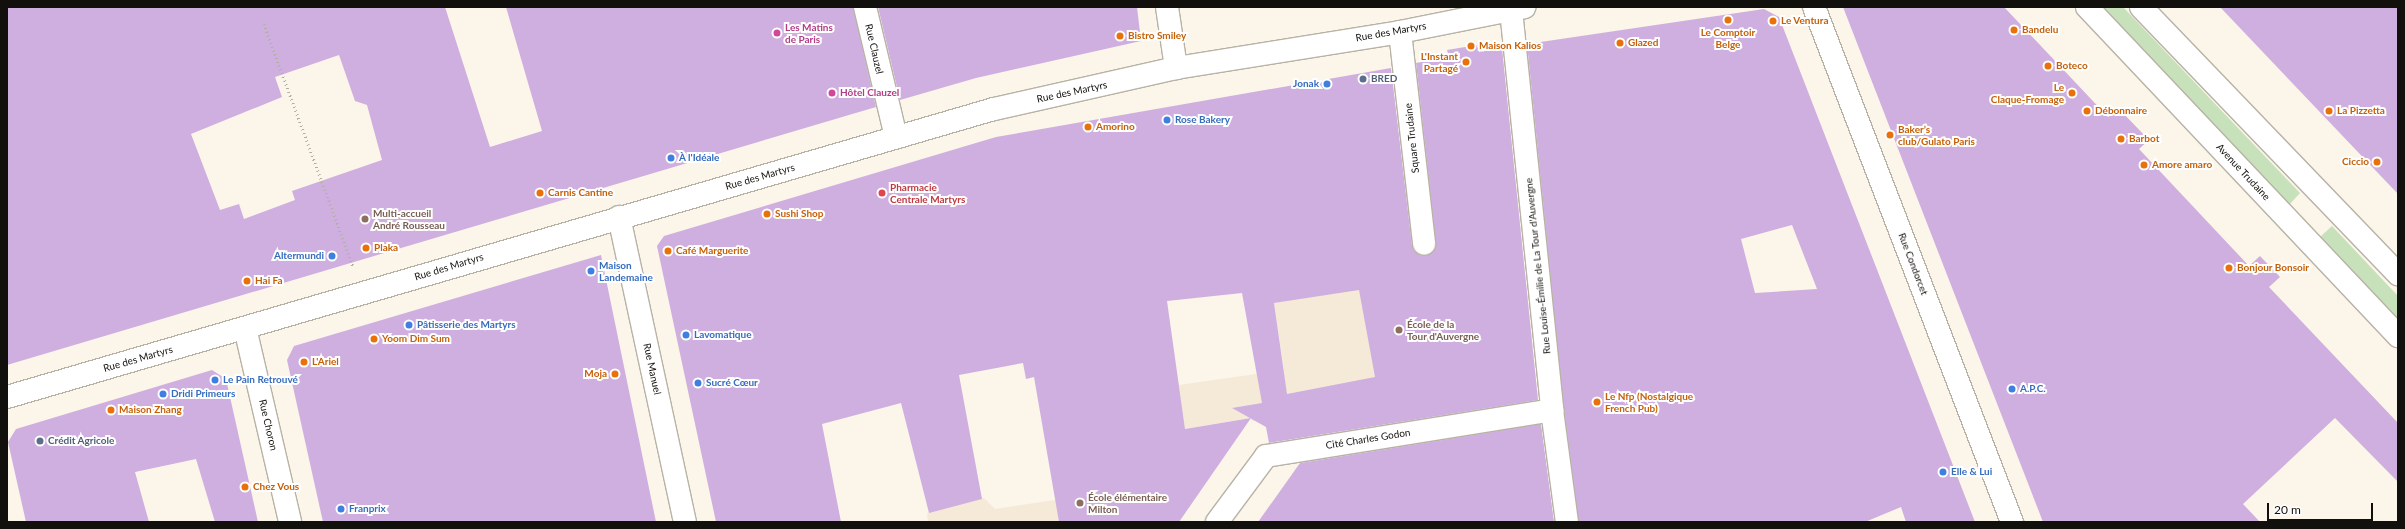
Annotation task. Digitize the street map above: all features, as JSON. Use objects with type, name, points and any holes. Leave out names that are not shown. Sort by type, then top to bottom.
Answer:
[{"type":"street","name":"Rue Clauzel","points":[[865,7],[896,137]]},
{"type":"street","points":[[1167,7],[1176,68]]},
{"type":"street","name":"Rue Condorcet","points":[[1814,7],[2012,522]]},
{"type":"street","name":"Avenue Trudaine","points":[[2087,7],[2398,336]]},
{"type":"street","points":[[2141,7],[2398,274]]},
{"type":"street","name":"Rue des Martyrs","points":[[7,397],[619,217],[994,109],[1176,68],[1400,32],[1518,8]]},
{"type":"street","name":"Rue Louise-Émilie de La Tour d'Auvergne","points":[[1518,8],[1552,410],[1567,522]]},
{"type":"street","name":"Square Trudaine","points":[[1400,32],[1424,244]]},
{"type":"street","name":"Rue Manuel","points":[[619,217],[685,522]]},
{"type":"street","name":"Rue Choron","points":[[244,328],[290,522]]},
{"type":"street","name":"Cité Charles Godon","points":[[1217,522],[1266,456],[1552,410]]},
{"type":"path","points":[[264,24],[363,293]]},
{"type":"shaded area","name":"École de la Tour d'Auvergne","points":[[1359,288],[1524,357],[1263,420],[1252,421],[1251,418],[1185,429],[1179,385],[1284,370],[1274,303]]},
{"type":"shaded area","name":"École élémentaire Milton","points":[[984,498],[995,509],[1055,500],[1125,522],[928,522],[927,513]]},
{"type":"green space","points":[[2100,7],[2123,7],[2300,193],[2289,205]]},
{"type":"green space","points":[[2332,226],[2398,296],[2398,320],[2320,237]]},
{"type":"building","points":[[7,7],[445,7],[490,147],[542,131],[506,7],[853,7],[876,107],[7,365]],"holes":[[[339,55],[355,101],[367,105],[382,160],[292,191],[295,200],[244,219],[239,204],[220,210],[191,134],[282,97],[275,77]]]},
{"type":"building","points":[[878,7],[1137,7],[1141,41],[976,78],[900,100]]},
{"type":"building","points":[[1843,7],[2004,7],[2108,117],[2120,110],[2149,140],[2139,149],[2249,266],[2260,256],[2280,277],[2269,287],[2398,423],[2398,482],[2335,418],[2243,504],[2260,522],[2043,522]]},
{"type":"building","points":[[2220,7],[2398,7],[2398,194],[2356,150]]},
{"type":"building","points":[[1764,9],[1779,17],[1975,522],[1906,522],[1901,507],[1865,522],[1579,522],[1564,409],[1527,44]],"holes":[[[1792,225],[1817,289],[1755,293],[1741,239]]]},
{"type":"building","points":[[1477,45],[1479,52],[1502,48],[1538,400],[1269,443],[1266,427],[1251,418],[1179,522],[1059,522],[1034,377],[1026,379],[1023,363],[959,375],[982,499],[929,513],[901,403],[822,424],[841,522],[716,522],[657,246],[664,236],[996,137],[1391,68],[1412,245],[1419,255],[1426,256],[1435,249],[1436,243],[1416,63],[1449,57],[1447,50]],"holes":[[[1359,290],[1375,377],[1287,394],[1274,303]],[[1242,293],[1262,403],[1232,408],[1250,418],[1185,429],[1167,301]]]},
{"type":"building","points":[[601,255],[656,522],[323,522],[287,360],[294,346]]},
{"type":"building","points":[[212,370],[226,379],[258,522],[215,522],[196,459],[135,472],[149,522],[26,522],[8,442],[16,429]]},
{"type":"building","points":[[1541,424],[1554,522],[1258,522],[1300,463]]},
{"type":"place","name":"Le Comptoir Belge","points":[[1728,20]]},
{"type":"place","name":"Le Ventura","points":[[1773,21]]},
{"type":"place","name":"Bandelu","points":[[2014,30]]},
{"type":"place","name":"Les Matins de Paris","points":[[777,33]]},
{"type":"place","name":"Bistro Smiley","points":[[1120,36]]},
{"type":"place","name":"Glazed","points":[[1620,43]]},
{"type":"place","name":"Maison Kalios","points":[[1471,46]]},
{"type":"place","name":"L'Instant Partagé","points":[[1466,62]]},
{"type":"place","name":"Boteco","points":[[2048,66]]},
{"type":"place","name":"BRED","points":[[1363,79]]},
{"type":"place","name":"Jonak","points":[[1327,84]]},
{"type":"place","name":"Hôtel Clauzel","points":[[832,93]]},
{"type":"place","name":"Le Claque-Fromage","points":[[2072,93]]},
{"type":"place","name":"Débonnaire","points":[[2087,111]]},
{"type":"place","name":"La Pizzetta","points":[[2329,111]]},
{"type":"place","name":"Rose Bakery","points":[[1167,120]]},
{"type":"place","name":"Amorino","points":[[1088,127]]},
{"type":"place","name":"Baker’s club/Gulato Paris","points":[[1890,135]]},
{"type":"place","name":"Barbot","points":[[2121,139]]},
{"type":"place","name":"À l'Idéale","points":[[671,158]]},
{"type":"place","name":"Ciccio","points":[[2377,162]]},
{"type":"place","name":"Amore amaro","points":[[2144,165]]},
{"type":"place","name":"Carnis Cantine","points":[[540,193]]},
{"type":"place","name":"Pharmacie Centrale Martyrs","points":[[882,193]]},
{"type":"place","name":"Sushi Shop","points":[[767,214]]},
{"type":"place","name":"Multi-accueil André Rousseau","points":[[365,219]]},
{"type":"place","name":"Plaka","points":[[366,248]]},
{"type":"place","name":"Café Marguerite","points":[[668,251]]},
{"type":"place","name":"Altermundi","points":[[332,256]]},
{"type":"place","name":"Bonjour Bonsoir","points":[[2229,268]]},
{"type":"place","name":"Maison Landemaine","points":[[591,271]]},
{"type":"place","name":"Hai Fa","points":[[247,281]]},
{"type":"place","name":"Pâtisserie des Martyrs","points":[[409,325]]},
{"type":"place","name":"École de la Tour d'Auvergne","points":[[1399,330]]},
{"type":"place","name":"Lavomatique","points":[[686,335]]},
{"type":"place","name":"Yoom Dim Sum","points":[[374,339]]},
{"type":"place","name":"L'Ariel","points":[[304,362]]},
{"type":"place","name":"Moja","points":[[615,374]]},
{"type":"place","name":"Le Pain Retrouvé","points":[[215,380]]},
{"type":"place","name":"Sucré Cœur","points":[[698,383]]},
{"type":"place","name":"A.P.C.","points":[[2012,389]]},
{"type":"place","name":"Dridi Primeurs","points":[[163,394]]},
{"type":"place","name":"Le Nfp (Nostalgique French Pub)","points":[[1597,402]]},
{"type":"place","name":"Maison Zhang","points":[[111,410]]},
{"type":"place","name":"Crédit Agricole","points":[[40,441]]},
{"type":"place","name":"Elle & Lui","points":[[1943,472]]},
{"type":"place","name":"Chez Vous","points":[[245,487]]},
{"type":"place","name":"École élémentaire Milton","points":[[1080,503]]},
{"type":"place","name":"Franprix","points":[[341,509]]}]
